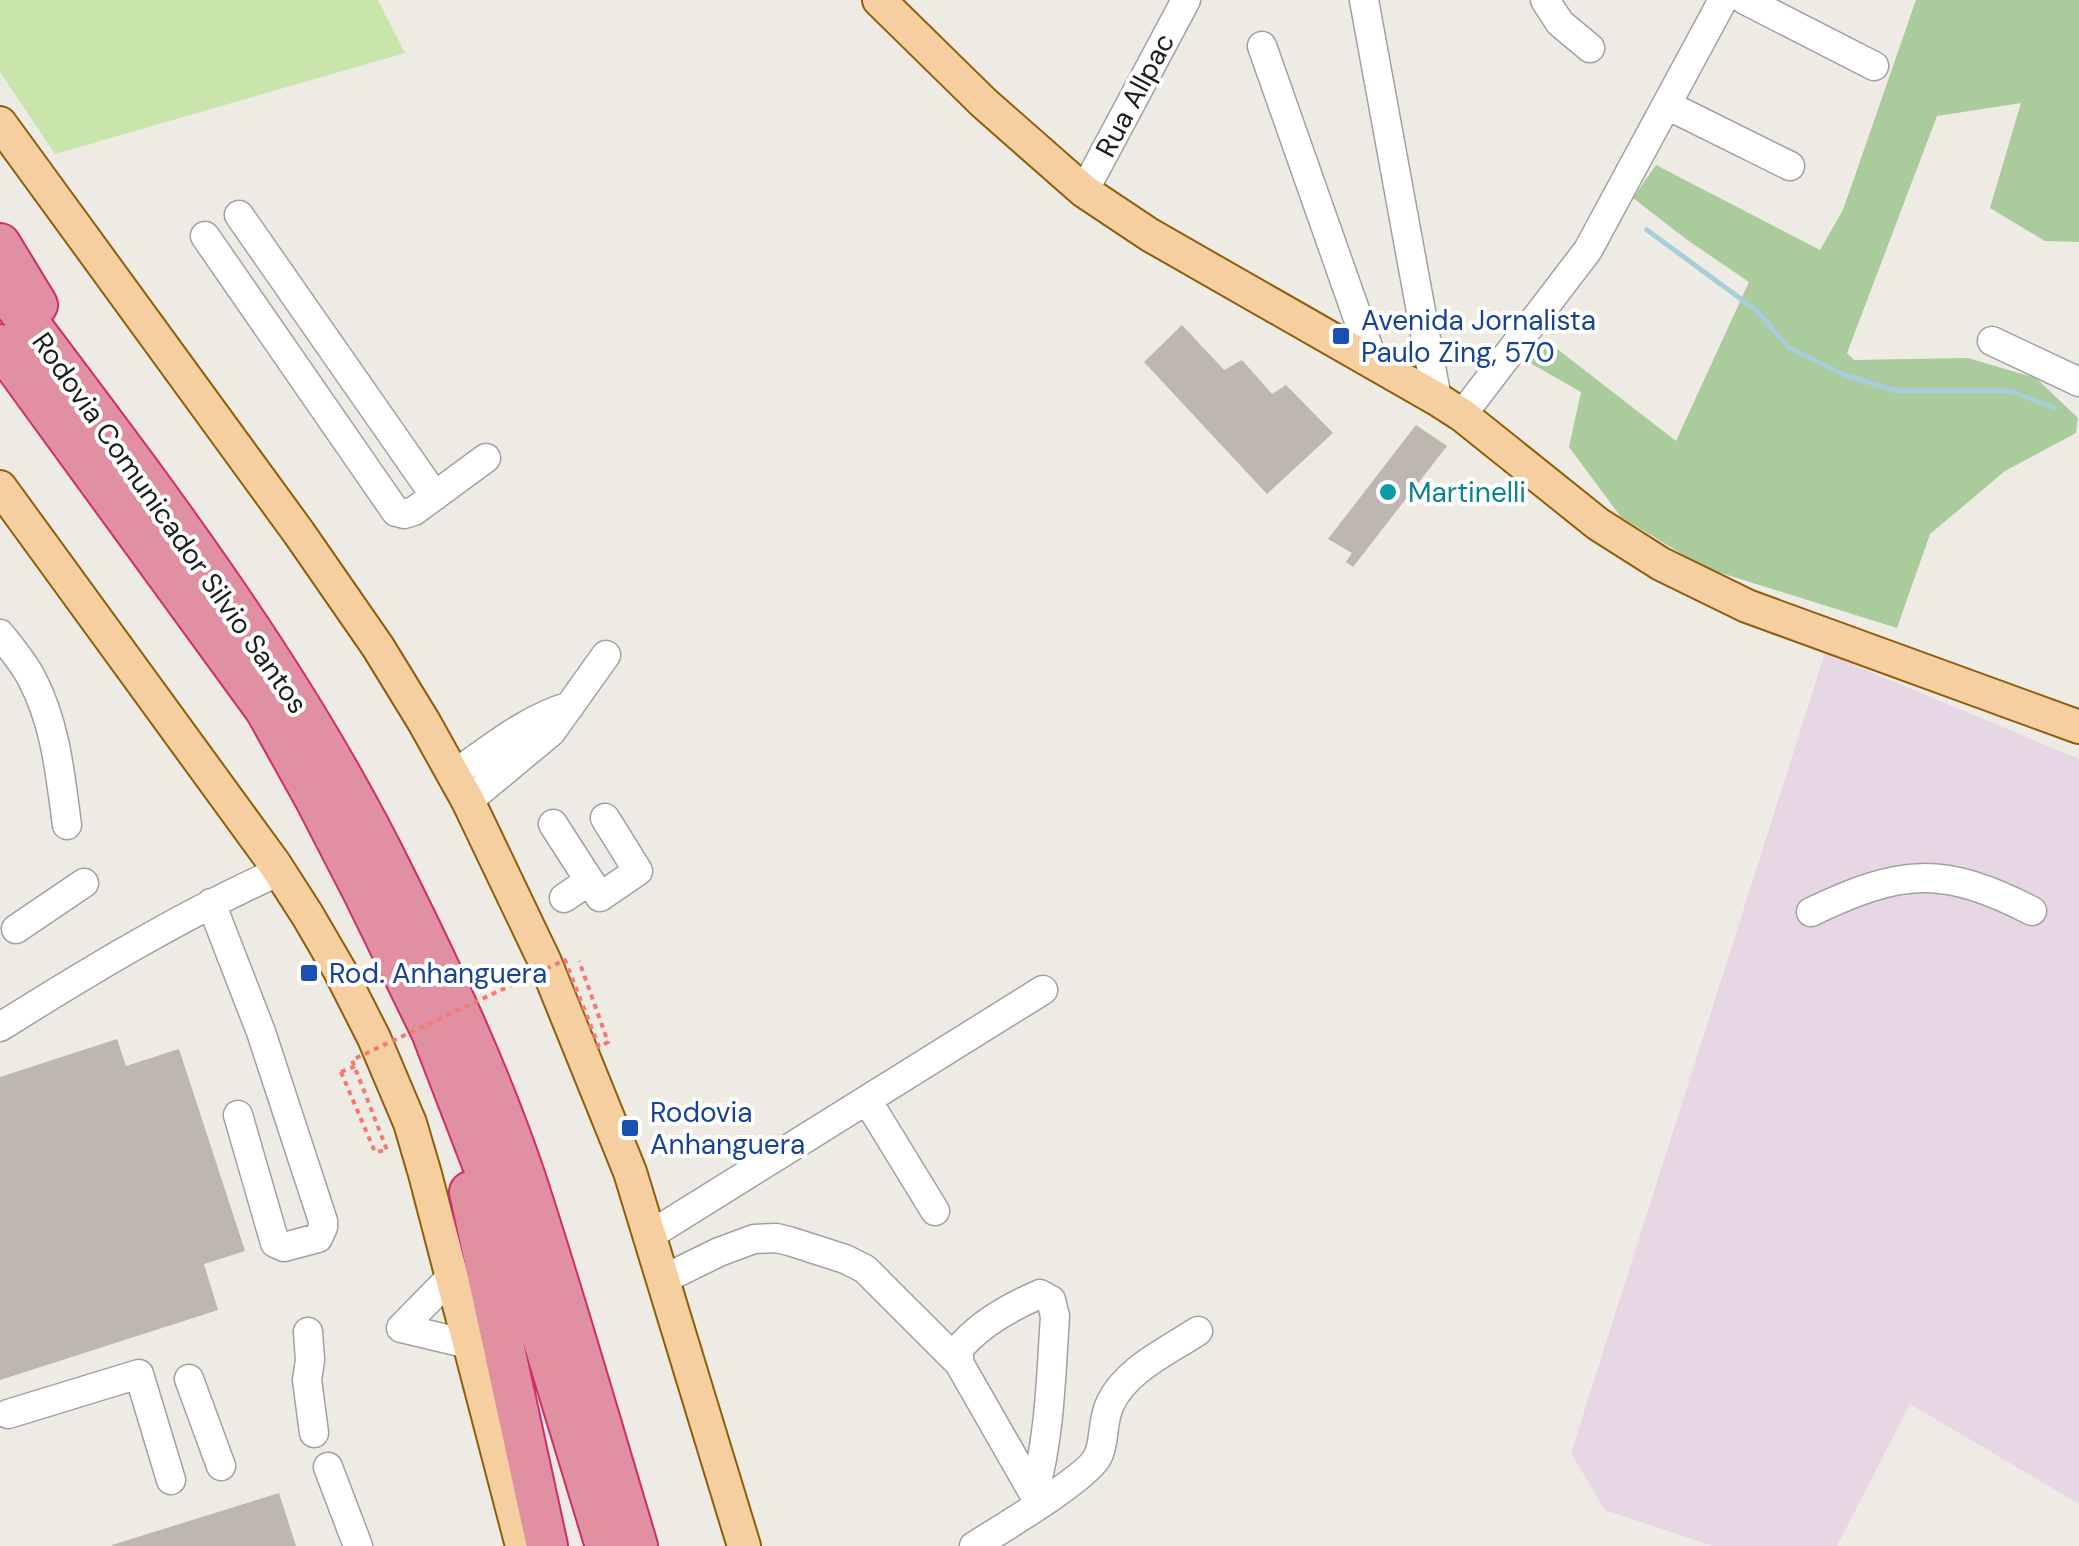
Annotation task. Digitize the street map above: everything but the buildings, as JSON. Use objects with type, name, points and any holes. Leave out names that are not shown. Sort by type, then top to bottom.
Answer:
[{"type":"highway","points":[[0,244],[141,475]]},
{"type":"highway","name":"Rodovia Comunicador Silvio Santos","points":[[0,285],[209,569],[313,728],[392,871],[465,1026],[524,1176],[637,1546]]},
{"type":"highway","name":"Rodovia Comunicador Silvio Santos","points":[[0,345],[266,710],[316,798],[432,1032],[538,1322],[606,1546]]},
{"type":"highway","points":[[432,1032],[547,1546]]},
{"type":"main road","points":[[879,0],[984,104],[1084,191],[1150,235],[1449,407],[1598,524],[1660,564],[1747,606],[2079,727]]},
{"type":"main road","points":[[5,128],[378,647],[461,788],[545,962],[616,1133],[744,1546]]},
{"type":"main road","points":[[0,487],[280,871],[334,960],[374,1038],[410,1124],[522,1546]]},
{"type":"street","name":"Rua Allpac","points":[[1084,191],[1186,0]]},
{"type":"street","points":[[1364,0],[1449,407]]},
{"type":"street","points":[[1545,0],[1560,23],[1590,48]]},
{"type":"street","points":[[1449,407],[1588,250],[1723,0]]},
{"type":"street","points":[[1745,0],[1874,66]]},
{"type":"street","points":[[1262,46],[1373,361]]},
{"type":"street","points":[[1667,105],[1790,166]]},
{"type":"street","points":[[239,215],[435,496]]},
{"type":"street","points":[[205,236],[396,512],[410,513],[486,458]]},
{"type":"street","points":[[1992,342],[2079,382]]},
{"type":"street","points":[[0,634],[31,676],[50,722],[62,776],[67,825]]},
{"type":"street","points":[[461,788],[551,732],[606,655]]},
{"type":"street","points":[[553,824],[600,897],[638,871],[605,818]]},
{"type":"street","points":[[0,1028],[107,960],[211,903],[280,871]]},
{"type":"street","points":[[1811,912],[1858,890],[1907,878],[1955,879],[1996,892],[2032,911]]},
{"type":"street","points":[[564,898],[589,881]]},
{"type":"street","points":[[16,928],[84,884]]},
{"type":"street","points":[[211,903],[261,1032],[316,1202],[323,1227],[318,1238],[284,1247],[275,1243],[238,1115]]},
{"type":"street","points":[[650,1235],[1043,990]]},
{"type":"street","points":[[866,1100],[935,1211]]},
{"type":"street","points":[[664,1279],[754,1239],[776,1238],[844,1259],[864,1270],[959,1363],[1037,1498]]},
{"type":"street","points":[[452,1276],[401,1328],[468,1344]]},
{"type":"street","points":[[959,1363],[959,1349],[971,1334],[1040,1294],[1050,1300],[1055,1316],[1048,1429],[1037,1498]]},
{"type":"street","points":[[308,1332],[307,1380],[314,1433]]},
{"type":"street","points":[[974,1546],[1037,1498],[1075,1480],[1098,1457],[1110,1402],[1132,1374],[1198,1332]]},
{"type":"street","points":[[8,1414],[138,1374],[171,1480]]},
{"type":"street","points":[[190,1379],[221,1466]]},
{"type":"street","points":[[328,1467],[358,1546]]},
{"type":"path","points":[[341,1072],[375,1152],[387,1150],[352,1060],[565,960],[599,1047],[608,1042],[579,961]]},
{"type":"shaded area","points":[[1825,653],[2079,759],[2079,1504],[1910,1404],[1837,1546],[1713,1546],[1605,1510],[1571,1453]]},
{"type":"green space","points":[[0,0],[378,0],[405,53],[55,154],[0,72]]},
{"type":"green space","points":[[1916,0],[2079,0],[2079,242],[2045,241],[1990,208],[2021,103],[1937,116],[1847,353],[1854,360],[1968,358],[2036,378],[2078,418],[2076,433],[2005,471],[1930,534],[1897,628],[1705,568],[1621,517],[1569,447],[1581,392],[1525,360],[1543,338],[1676,441],[1749,282],[1633,198],[1656,165],[1820,250],[1843,210]]},
{"type":"waterway","points":[[1647,230],[1756,310],[1789,348],[1843,374],[1896,391],[2010,391],[2055,408]]},
{"type":"place","name":"Avenida Jornalista Paulo Zing, 570","points":[[1341,336]]},
{"type":"place","name":"Martinelli","points":[[1388,492]]},
{"type":"place","name":"Rod. Anhanguera","points":[[309,973]]},
{"type":"place","name":"Rodovia Anhanguera","points":[[630,1128]]}]
